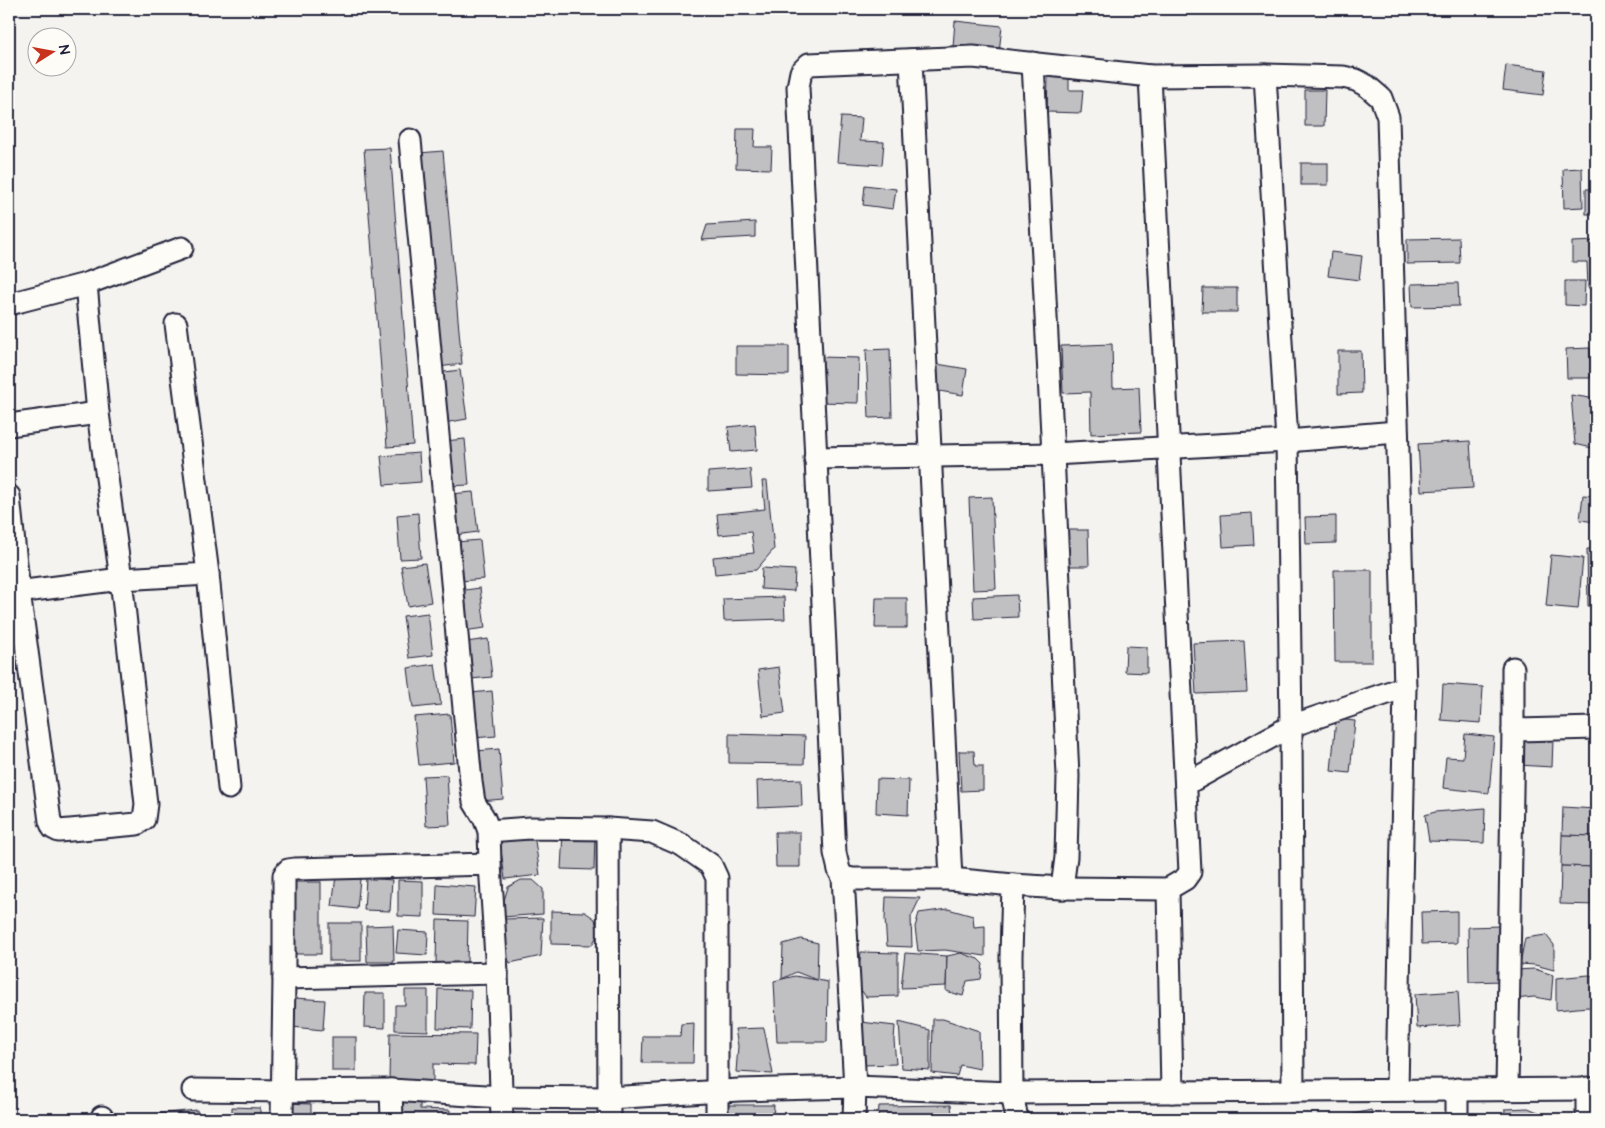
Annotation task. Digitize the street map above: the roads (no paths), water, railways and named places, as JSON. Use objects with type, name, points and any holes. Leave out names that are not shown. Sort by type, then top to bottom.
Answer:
[{"type":"street","points":[[854,1119],[855,1087],[843,877],[838,870],[834,854],[798,86],[802,72],[809,64],[972,57],[1150,76],[1265,75],[1343,77],[1356,80],[1367,86],[1381,98],[1388,116],[1405,687],[1397,1090]]},
{"type":"street","points":[[910,60],[951,879]]},
{"type":"street","points":[[1033,63],[1068,776],[1066,857],[1062,888]]},
{"type":"street","points":[[1265,75],[1287,441],[1293,1091]]},
{"type":"street","points":[[843,877],[853,879],[951,879],[1062,888],[1168,889],[1189,876],[1150,76]]},
{"type":"street","points":[[410,140],[471,782],[474,802],[484,818],[489,831],[502,1119]]},
{"type":"street","points":[[9,304],[86,284],[182,248]]},
{"type":"street","points":[[9,496],[14,592],[50,821],[53,828],[59,831],[137,824],[144,819],[146,804],[122,579],[98,413],[86,284]]},
{"type":"street","points":[[176,324],[208,574],[230,788]]},
{"type":"street","points":[[9,425],[98,413]]},
{"type":"street","points":[[815,458],[1053,454],[1287,441],[1397,432]]},
{"type":"street","points":[[14,592],[122,579],[208,574]]},
{"type":"street","points":[[1507,1089],[1513,730],[1512,668]]},
{"type":"street","points":[[1186,784],[1291,726],[1405,687]]},
{"type":"street","points":[[1513,730],[1596,728]]},
{"type":"street","points":[[489,831],[530,828],[608,828],[652,832],[682,845],[711,865],[717,878],[717,1119]]},
{"type":"street","points":[[608,828],[609,1119]]},
{"type":"street","points":[[282,1119],[283,885],[284,875],[288,870],[490,864]]},
{"type":"street","points":[[1013,885],[1011,956],[1012,1093],[1016,1119]]},
{"type":"street","points":[[1168,889],[1172,1092]]},
{"type":"street","points":[[284,978],[496,973]]},
{"type":"street","points":[[193,1090],[391,1090],[502,1096],[608,1098],[716,1091],[855,1087],[1012,1093],[1592,1089],[1587,1119]]},
{"type":"street","points":[[1457,1089],[1457,1119]]},
{"type":"street","points":[[391,1090],[392,1119]]}]
